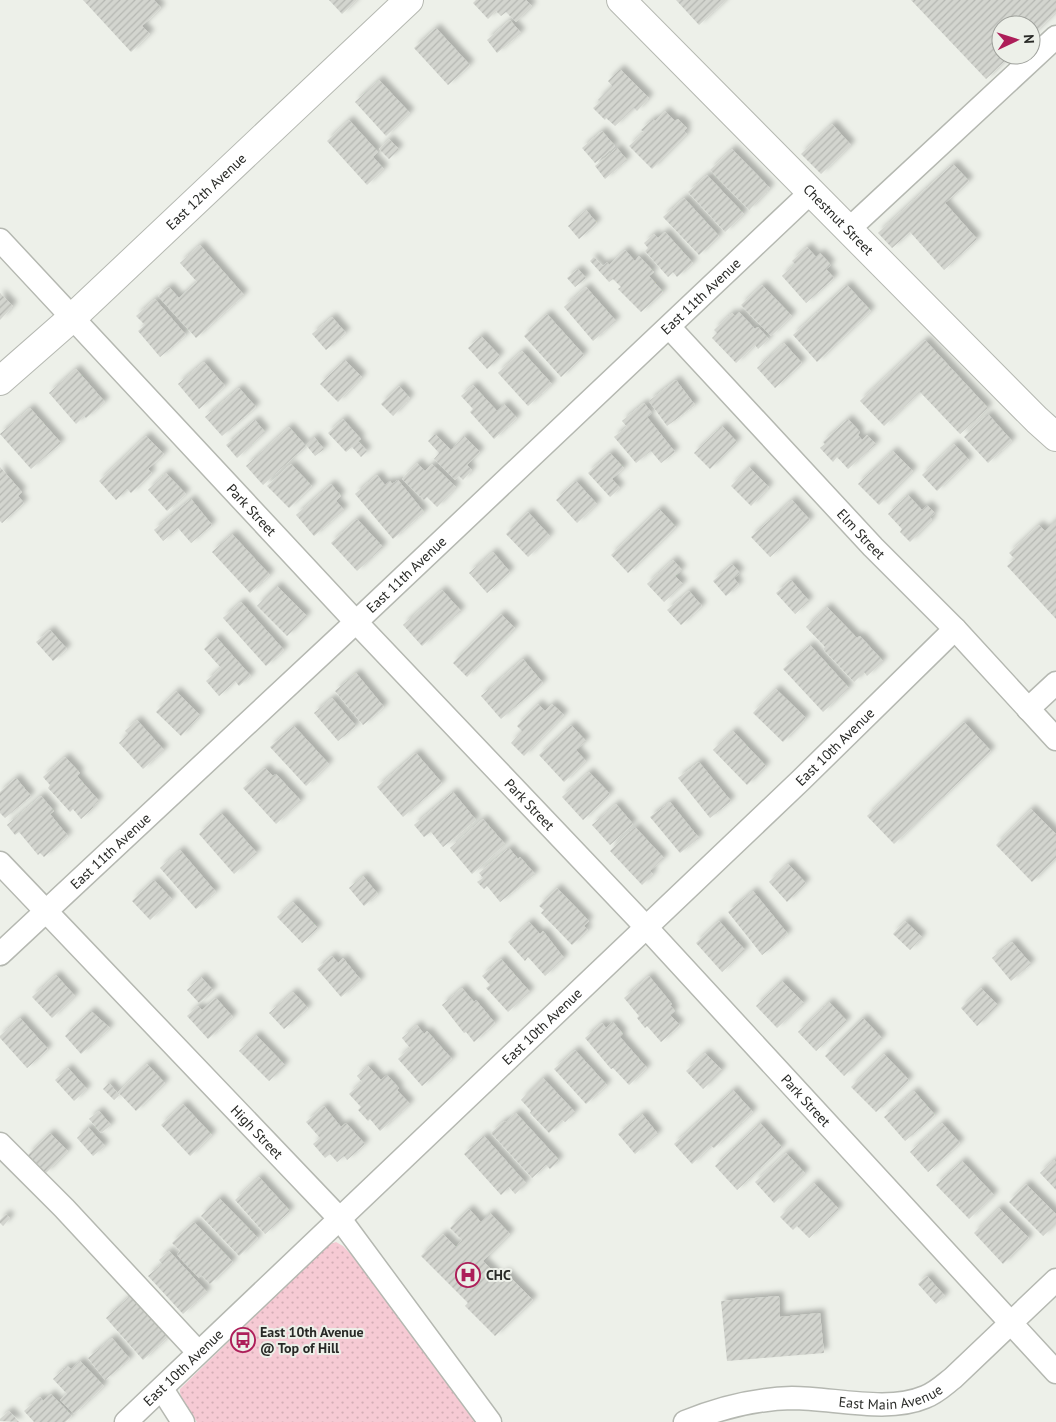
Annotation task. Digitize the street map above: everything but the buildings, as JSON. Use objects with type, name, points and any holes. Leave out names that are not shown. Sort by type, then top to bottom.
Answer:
[{"type":"street","name":"East 12th Avenue","points":[[0,381],[73,317],[409,0]]},
{"type":"street","name":"Chestnut Street","points":[[621,0],[1056,437]]},
{"type":"street","points":[[848,230],[1056,37]]},
{"type":"street","name":"East 11th Avenue","points":[[0,954],[670,328],[811,192]]},
{"type":"street","name":"Park Street","points":[[0,240],[356,622],[646,927],[1056,1372]]},
{"type":"street","name":"Elm Street","points":[[670,328],[873,547],[955,629],[1056,739]]},
{"type":"street","name":"East 10th Avenue","points":[[126,1422],[800,781],[955,629]]},
{"type":"street","points":[[1028,709],[1056,683]]},
{"type":"street","name":"High Street","points":[[0,863],[340,1219],[490,1422]]},
{"type":"street","points":[[0,1144],[64,1208],[198,1352]]},
{"type":"street","name":"East Main Avenue","points":[[685,1422],[717,1410],[772,1400],[809,1398],[896,1404],[925,1397],[939,1390],[953,1378],[1056,1280]]},
{"type":"street","points":[[162,1389],[183,1422]]},
{"type":"shaded area","points":[[336,1242],[343,1246],[381,1286],[475,1422],[197,1422],[183,1402],[180,1389],[328,1245]]},
{"type":"place","name":"CHC","points":[[468,1275]]},
{"type":"place","name":"East 10th Avenue @ Top of Hill","points":[[243,1340]]}]
